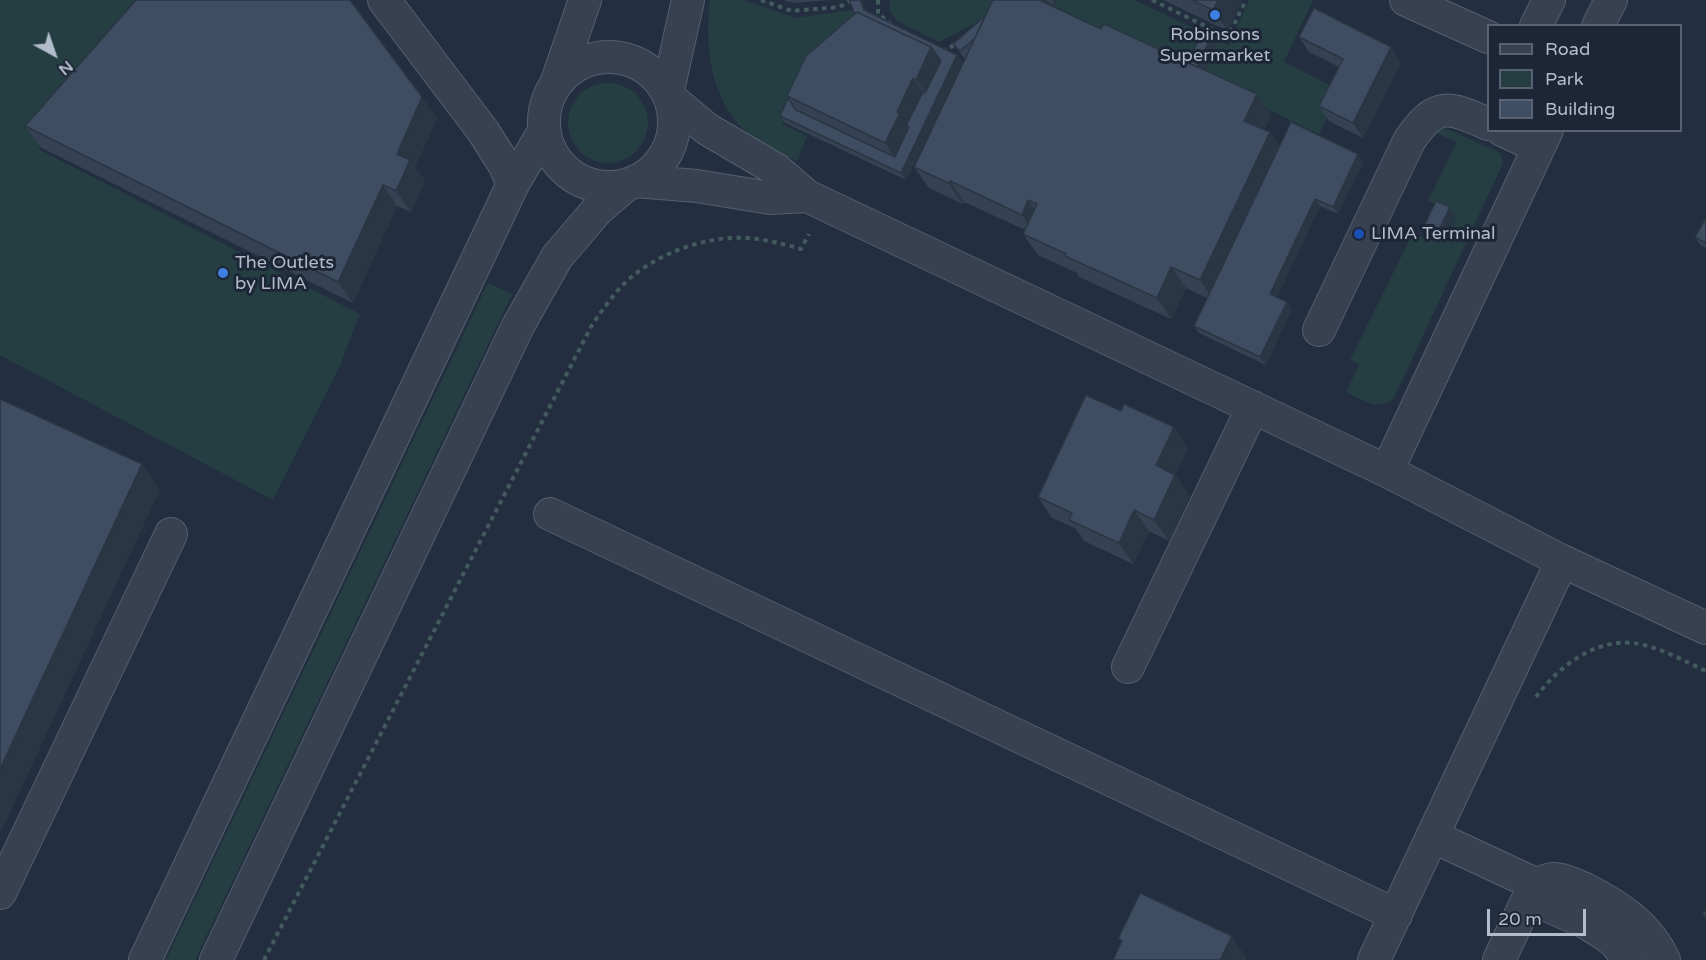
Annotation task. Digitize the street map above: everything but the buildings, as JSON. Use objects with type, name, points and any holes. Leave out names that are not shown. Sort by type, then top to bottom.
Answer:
[{"type":"street","points":[[384,0],[483,131],[504,164],[513,184]]},
{"type":"street","points":[[585,0],[556,84],[545,106],[544,131],[553,157],[572,177],[598,187],[631,184],[697,186],[770,198],[815,200]]},
{"type":"street","points":[[216,960],[518,326],[557,257],[598,209],[631,184],[652,172],[670,149],[676,119],[669,94],[688,0]]},
{"type":"street","points":[[1406,0],[1449,8],[1487,36]]},
{"type":"street","points":[[1537,24],[1549,0]]},
{"type":"street","points":[[1599,24],[1611,0]]},
{"type":"street","points":[[556,84],[575,66],[600,56],[627,58],[651,70],[669,94],[707,129],[777,170],[815,200],[1254,407],[1387,471],[1562,561],[1706,628]]},
{"type":"street","points":[[1319,330],[1409,141],[1423,121],[1442,110],[1451,110],[1487,124]]},
{"type":"street","points":[[145,960],[513,184],[544,131]]},
{"type":"street","points":[[1387,471],[1543,139],[1511,132]]},
{"type":"street","points":[[1128,667],[1254,407]]},
{"type":"street","points":[[550,514],[1396,915]]},
{"type":"street","points":[[0,893],[9,850],[171,534]]},
{"type":"street","points":[[1374,960],[1562,561]]},
{"type":"street","points":[[1432,836],[1535,884],[1551,907],[1601,932],[1625,953],[1629,960]]},
{"type":"street","points":[[1499,960],[1535,884],[1553,879],[1569,882],[1608,901],[1638,922],[1651,937],[1664,960]]},
{"type":"path","points":[[761,0],[792,11],[838,7],[852,0]]},
{"type":"path","points":[[878,0],[878,14],[893,26]]},
{"type":"path","points":[[1152,0],[1228,37],[1246,0]]},
{"type":"path","points":[[935,46],[945,51],[963,39]]},
{"type":"path","points":[[264,960],[592,325],[622,286],[654,261],[686,246],[715,240],[745,238],[773,241],[801,249],[815,200]]},
{"type":"path","points":[[1532,703],[1545,686],[1568,665],[1590,650],[1613,644],[1634,643],[1663,652],[1706,671]]},
{"type":"green space","points":[[0,0],[163,0],[40,141],[40,150],[360,314],[339,368],[273,500],[0,355]]},
{"type":"green space","points":[[710,0],[744,0],[795,18],[853,10],[858,24],[808,68],[782,124],[807,136],[797,161],[753,138],[730,114],[716,83],[709,51]]},
{"type":"green space","points":[[890,0],[992,0],[990,15],[939,42],[897,21],[889,10]]},
{"type":"green space","points":[[1043,0],[1134,0],[1229,45],[1249,0],[1313,0],[1284,62],[1341,91],[1319,134]]},
{"type":"green space","points":[[608,83],[623,86],[636,95],[645,108],[648,123],[645,138],[636,151],[623,160],[608,163],[593,160],[580,151],[571,138],[568,123],[571,108],[580,95],[593,86]]},
{"type":"green space","points":[[1444,128],[1497,151],[1501,154],[1503,163],[1394,398],[1382,404],[1370,403],[1346,392],[1359,365],[1350,360],[1413,233],[1429,240],[1435,236],[1445,240],[1456,215],[1428,201],[1457,142],[1436,133]]},
{"type":"green space","points":[[488,283],[512,294],[195,960],[166,960]]},
{"type":"place","name":"Robinsons Supermarket","points":[[1215,15]]},
{"type":"place","name":"LIMA Terminal","points":[[1359,234]]},
{"type":"place","name":"The Outlets by LIMA","points":[[223,273]]}]
